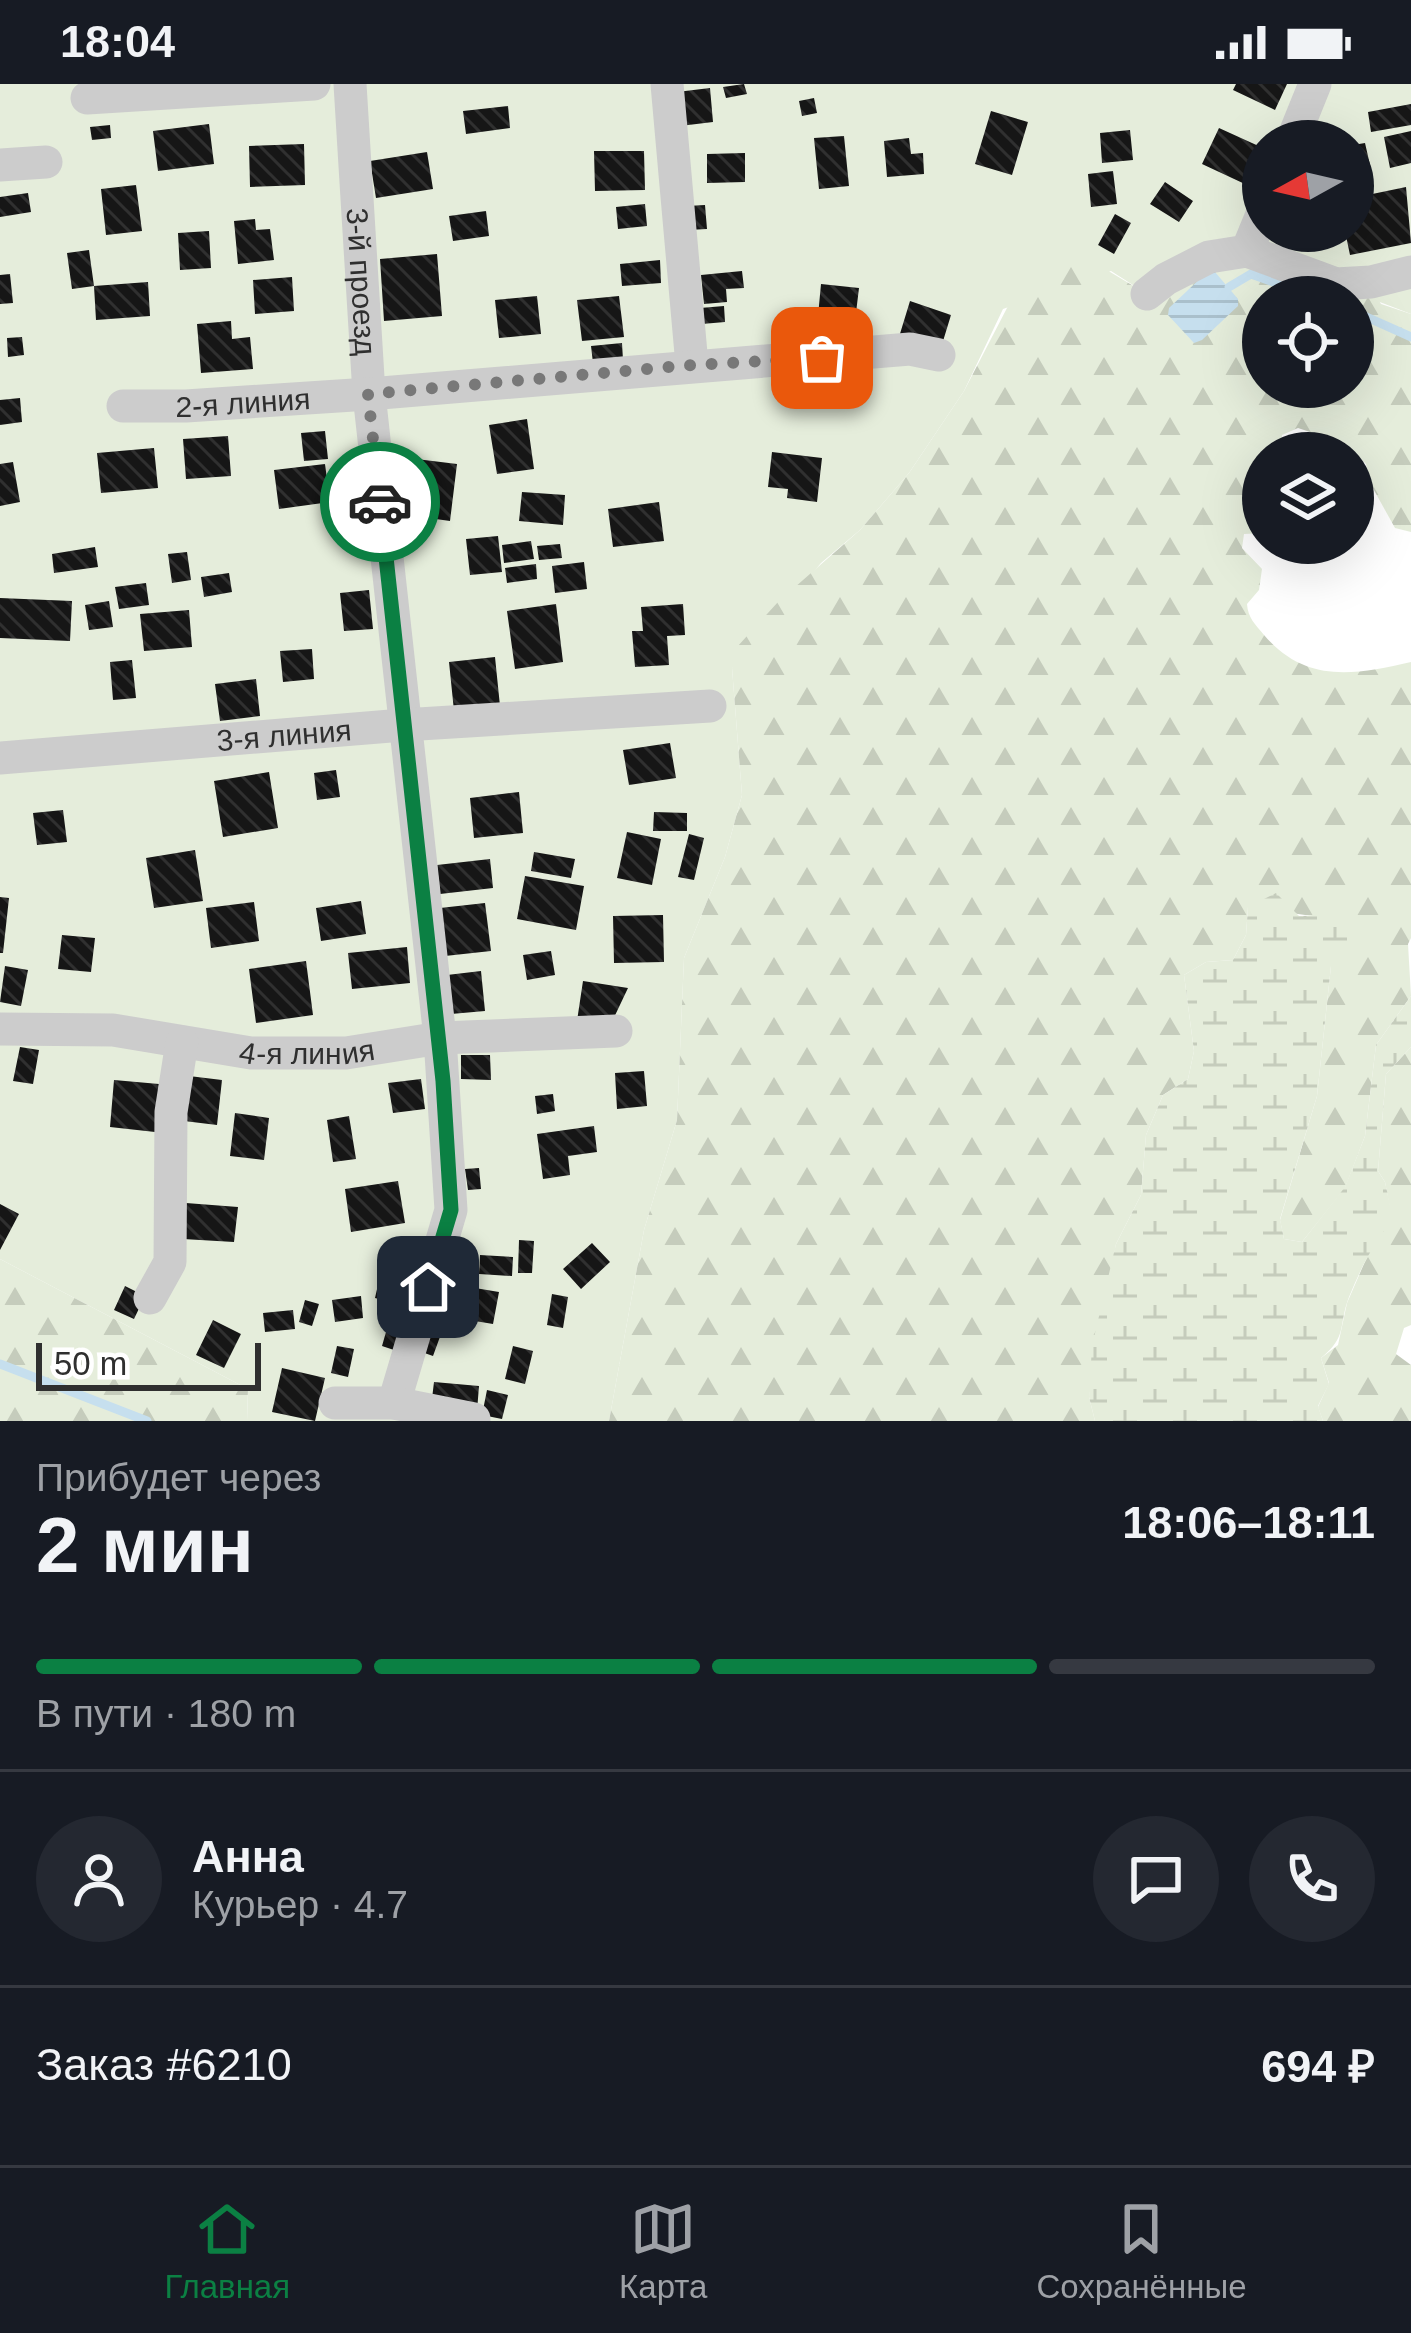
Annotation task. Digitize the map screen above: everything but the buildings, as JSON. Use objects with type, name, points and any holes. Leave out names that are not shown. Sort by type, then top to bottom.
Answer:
[{"type":"street","points":[[87,98],[314,84]]},
{"type":"street","name":"3-й проезд","points":[[350,84],[368,394],[440,1038],[451,1210],[394,1403]]},
{"type":"street","points":[[667,84],[692,365]]},
{"type":"street","points":[[1300,120],[1315,84]]},
{"type":"street","points":[[0,166],[46,162]]},
{"type":"street","points":[[1147,294],[1209,257],[1242,251]]},
{"type":"street","points":[[1252,252],[1336,284],[1411,272]]},
{"type":"street","name":"2-я линия","points":[[122,406],[368,394],[910,349],[939,355]]},
{"type":"street","name":"3-я линия","points":[[0,758],[710,706]]},
{"type":"street","name":"4-я линия","points":[[2,1037],[113,1030],[251,1053],[346,1053],[440,1038],[616,1031]]},
{"type":"street","points":[[150,1298],[170,1262],[171,1112],[182,1042]]},
{"type":"street","points":[[334,1403],[394,1403],[474,1419]]},
{"type":"green space","points":[[0,84],[1411,84],[1411,314],[1374,300],[1374,276],[1312,276],[1250,252],[1374,252],[1374,120],[1242,120],[1245,252],[1147,294],[1111,271],[1003,309],[964,391],[909,473],[860,530],[821,563],[732,668],[742,795],[725,857],[684,958],[677,1120],[644,1230],[609,1421],[247,1421],[248,1389],[0,1259]]},
{"type":"green space","points":[[1080,254],[1147,294],[1209,257],[1330,276],[1242,276],[1242,408],[1374,408],[1374,292],[1381,304],[1411,314],[1411,532],[1395,528],[1374,490],[1374,432],[1298,428],[1242,432],[1242,564],[1257,564],[1262,569],[1259,590],[1247,604],[1258,627],[1280,651],[1314,669],[1351,672],[1411,662],[1411,996],[1376,1045],[1365,1136],[1345,1188],[1302,1242],[1284,1239],[1280,1220],[1317,1096],[1331,966],[1312,916],[1248,907],[1246,935],[1233,960],[1206,962],[1184,975],[1194,1051],[1188,1079],[1163,1095],[1146,1135],[1141,1195],[1116,1244],[1089,1397],[1095,1421],[609,1421],[644,1230],[677,1120],[684,958],[725,857],[742,795],[732,668],[737,647],[778,602],[860,530],[909,473],[964,391],[1023,277],[1048,258]]},
{"type":"green space","points":[[1276,893],[1299,916],[1346,915],[1354,943],[1331,966],[1317,1096],[1280,1219],[1284,1239],[1302,1242],[1345,1187],[1365,1136],[1376,1045],[1411,996],[1411,1047],[1386,1074],[1378,1171],[1393,1219],[1358,1276],[1339,1337],[1321,1358],[1329,1384],[1318,1406],[1323,1421],[1095,1421],[1089,1397],[1092,1346],[1116,1244],[1141,1195],[1146,1135],[1163,1095],[1188,1079],[1194,1051],[1184,975],[1206,962],[1233,960],[1246,935],[1248,907]]},
{"type":"green space","points":[[1411,1047],[1411,1325],[1404,1328],[1396,1354],[1411,1365],[1411,1421],[1323,1421],[1318,1407],[1329,1383],[1321,1358],[1338,1345],[1347,1303],[1373,1243],[1392,1219],[1385,1182],[1378,1171],[1386,1074]]},
{"type":"green space","points":[[0,1259],[248,1389],[247,1421],[0,1421]]},
{"type":"water","points":[[1215,272],[1238,299],[1238,306],[1194,343],[1168,315],[1169,308],[1206,273]]},
{"type":"waterway","points":[[1248,276],[1257,276]]},
{"type":"waterway","points":[[1229,287],[1242,279]]},
{"type":"waterway","points":[[1374,320],[1411,337]]},
{"type":"waterway","points":[[0,1364],[147,1421]]},
{"type":"way so far","points":[[380,502],[368,394],[822,358]]},
{"type":"route","points":[[380,502],[440,1038],[451,1210],[428,1287]]}]
